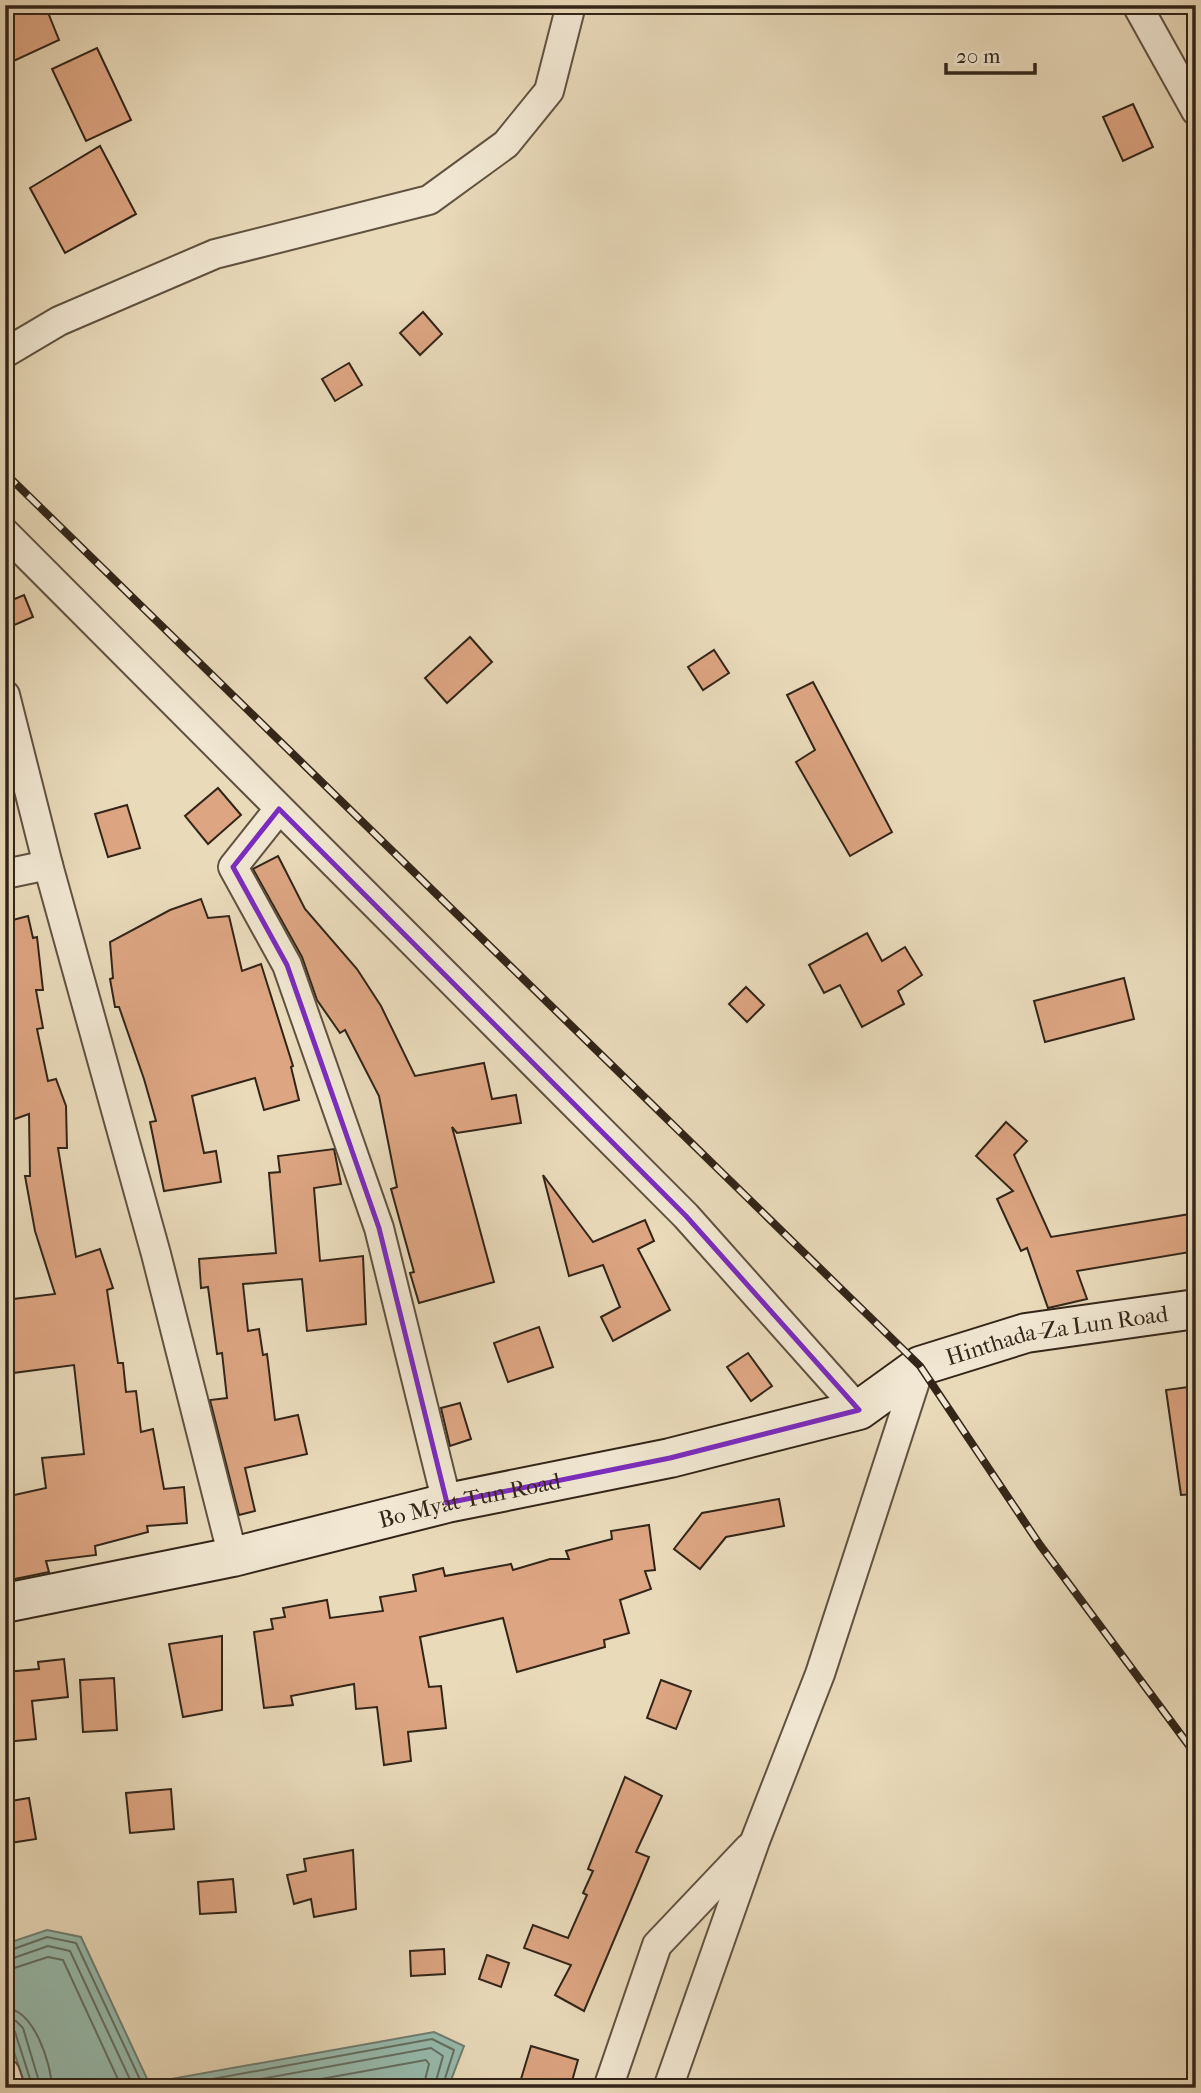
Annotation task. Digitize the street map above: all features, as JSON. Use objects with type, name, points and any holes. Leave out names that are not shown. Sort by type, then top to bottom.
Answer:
[{"type":"main road","name":"Hinthada-Za Lun Road","points":[[920,1366],[1026,1332],[1196,1310]]},
{"type":"main road","name":"Bo Myat Tun Road","points":[[6,1601],[233,1558],[447,1503],[670,1458],[859,1410],[920,1366]]},
{"type":"street","points":[[5,353],[59,321],[215,254],[429,200],[506,144],[549,92],[571,5]]},
{"type":"street","points":[[1137,5],[1196,111]]},
{"type":"street","points":[[5,533],[686,1216],[859,1410]]},
{"type":"street","points":[[5,695],[48,865],[156,1254],[233,1558]]},
{"type":"street","points":[[279,809],[233,867],[287,965],[379,1228],[447,1503]]},
{"type":"street","points":[[5,874],[48,865]]},
{"type":"street","points":[[668,2088],[755,1841],[820,1674],[920,1366]]},
{"type":"street","points":[[608,2088],[657,1945],[755,1841]]},
{"type":"street","points":[[5,2073],[10,2088]]},
{"type":"highlighted area","points":[[279,809],[686,1216],[859,1410],[670,1458],[447,1503],[379,1228],[287,965],[233,867]]},
{"type":"water","points":[[47,1930],[81,1937],[149,2083],[434,2032],[464,2046],[448,2088],[26,2088],[5,2025],[5,1948],[11,1942]]},
{"type":"building","points":[[5,5],[45,5],[59,40],[5,65]]},
{"type":"building","points":[[97,48],[131,120],[86,141],[52,69]]},
{"type":"building","points":[[1133,104],[1153,147],[1123,161],[1103,117]]},
{"type":"building","points":[[100,146],[136,214],[65,253],[30,188]]},
{"type":"building","points":[[423,312],[442,334],[420,355],[400,333]]},
{"type":"building","points":[[349,363],[362,385],[335,401],[322,379]]},
{"type":"building","points":[[24,595],[33,617],[5,629],[5,603]]},
{"type":"building","points":[[470,637],[492,662],[447,703],[425,678]]},
{"type":"building","points":[[714,650],[729,673],[703,690],[688,667]]},
{"type":"building","points":[[813,682],[892,832],[850,856],[796,762],[815,750],[787,695]]},
{"type":"building","points":[[218,788],[241,815],[208,844],[185,816]]},
{"type":"building","points":[[127,805],[140,848],[108,857],[95,814]]},
{"type":"building","points":[[278,856],[305,909],[357,969],[381,1006],[415,1076],[484,1063],[492,1099],[516,1095],[521,1123],[457,1133],[452,1127],[494,1282],[419,1303],[410,1273],[414,1272],[391,1189],[397,1187],[379,1096],[345,1030],[340,1033],[317,1000],[302,957],[253,869]]},
{"type":"building","points":[[201,899],[208,918],[229,916],[242,971],[261,964],[293,1066],[291,1067],[299,1100],[264,1110],[255,1078],[192,1096],[204,1153],[216,1151],[221,1182],[164,1191],[150,1122],[156,1121],[119,1007],[115,1007],[110,979],[113,978],[110,942],[170,910]]},
{"type":"building","points":[[28,916],[33,938],[37,937],[43,990],[36,990],[43,1028],[37,1029],[48,1081],[56,1079],[66,1106],[67,1148],[58,1148],[76,1257],[100,1249],[113,1288],[107,1290],[118,1363],[123,1363],[126,1392],[136,1391],[141,1432],[153,1429],[164,1489],[184,1487],[187,1523],[147,1526],[148,1532],[95,1546],[96,1555],[46,1561],[49,1572],[10,1580],[5,1558],[5,1497],[46,1488],[42,1458],[84,1454],[74,1365],[5,1374],[5,1300],[55,1294],[35,1231],[25,1176],[30,1176],[29,1114],[12,1120],[5,1104],[5,922]]},
{"type":"building","points":[[867,933],[882,961],[905,947],[922,975],[898,991],[904,1004],[862,1027],[840,985],[824,993],[809,965]]},
{"type":"building","points":[[1124,978],[1134,1019],[1045,1042],[1034,1001]]},
{"type":"building","points":[[746,987],[764,1005],[747,1022],[729,1004]]},
{"type":"building","points":[[1006,1122],[1027,1141],[1014,1155],[1051,1237],[1196,1213],[1196,1251],[1077,1271],[1087,1299],[1048,1308],[1027,1248],[1021,1251],[997,1199],[1013,1191],[976,1156]]},
{"type":"building","points":[[334,1149],[341,1184],[314,1188],[320,1261],[363,1256],[366,1324],[307,1331],[302,1279],[243,1284],[248,1331],[259,1329],[263,1355],[267,1354],[275,1420],[298,1415],[307,1454],[245,1468],[255,1511],[239,1515],[210,1400],[227,1398],[222,1353],[217,1354],[208,1287],[201,1288],[199,1259],[276,1253],[269,1173],[280,1172],[278,1156]]},
{"type":"building","points":[[543,1175],[593,1242],[645,1220],[654,1241],[638,1249],[670,1310],[613,1341],[601,1317],[620,1307],[603,1265],[569,1276]]},
{"type":"building","points":[[539,1327],[553,1367],[508,1382],[494,1343]]},
{"type":"building","points":[[748,1353],[772,1386],[751,1401],[727,1367]]},
{"type":"building","points":[[1196,1386],[1196,1494],[1181,1495],[1166,1390]]},
{"type":"building","points":[[460,1403],[471,1439],[450,1446],[441,1408]]},
{"type":"building","points":[[779,1499],[784,1526],[726,1537],[700,1569],[674,1549],[702,1513]]},
{"type":"building","points":[[649,1525],[655,1570],[645,1571],[651,1589],[620,1600],[629,1633],[604,1640],[605,1647],[517,1672],[503,1618],[420,1637],[429,1687],[441,1686],[446,1728],[408,1732],[411,1761],[384,1765],[377,1707],[356,1709],[354,1684],[291,1696],[293,1705],[264,1708],[254,1632],[273,1629],[271,1619],[285,1617],[283,1608],[327,1600],[330,1618],[383,1611],[380,1597],[416,1591],[413,1575],[443,1568],[445,1576],[511,1564],[513,1570],[550,1559],[569,1559],[566,1551],[612,1539],[611,1531]]},
{"type":"building","points":[[222,1636],[222,1710],[183,1717],[169,1644]]},
{"type":"building","points":[[64,1659],[68,1697],[32,1701],[36,1739],[5,1742],[5,1672],[39,1669],[38,1662]]},
{"type":"building","points":[[114,1678],[117,1730],[83,1732],[80,1680]]},
{"type":"building","points":[[661,1680],[691,1691],[676,1729],[647,1718]]},
{"type":"building","points":[[625,1777],[662,1796],[636,1852],[649,1857],[584,2011],[555,1995],[571,1965],[524,1948],[533,1925],[568,1938],[587,1895],[583,1893],[593,1871],[588,1869]]},
{"type":"building","points":[[171,1789],[174,1829],[130,1833],[126,1793]]},
{"type":"building","points":[[29,1798],[36,1839],[10,1843],[5,1802]]},
{"type":"building","points":[[353,1850],[356,1909],[314,1917],[311,1899],[294,1904],[287,1875],[306,1871],[304,1859]]},
{"type":"building","points":[[233,1879],[236,1912],[200,1914],[198,1882]]},
{"type":"building","points":[[444,1949],[445,1974],[411,1976],[410,1951]]},
{"type":"building","points":[[487,1955],[509,1963],[501,1987],[479,1979]]},
{"type":"building","points":[[531,2046],[578,2060],[570,2088],[547,2088],[521,2079]]},
{"type":"railway","points":[[5,473],[920,1366],[1040,1545],[1196,1755]]}]
